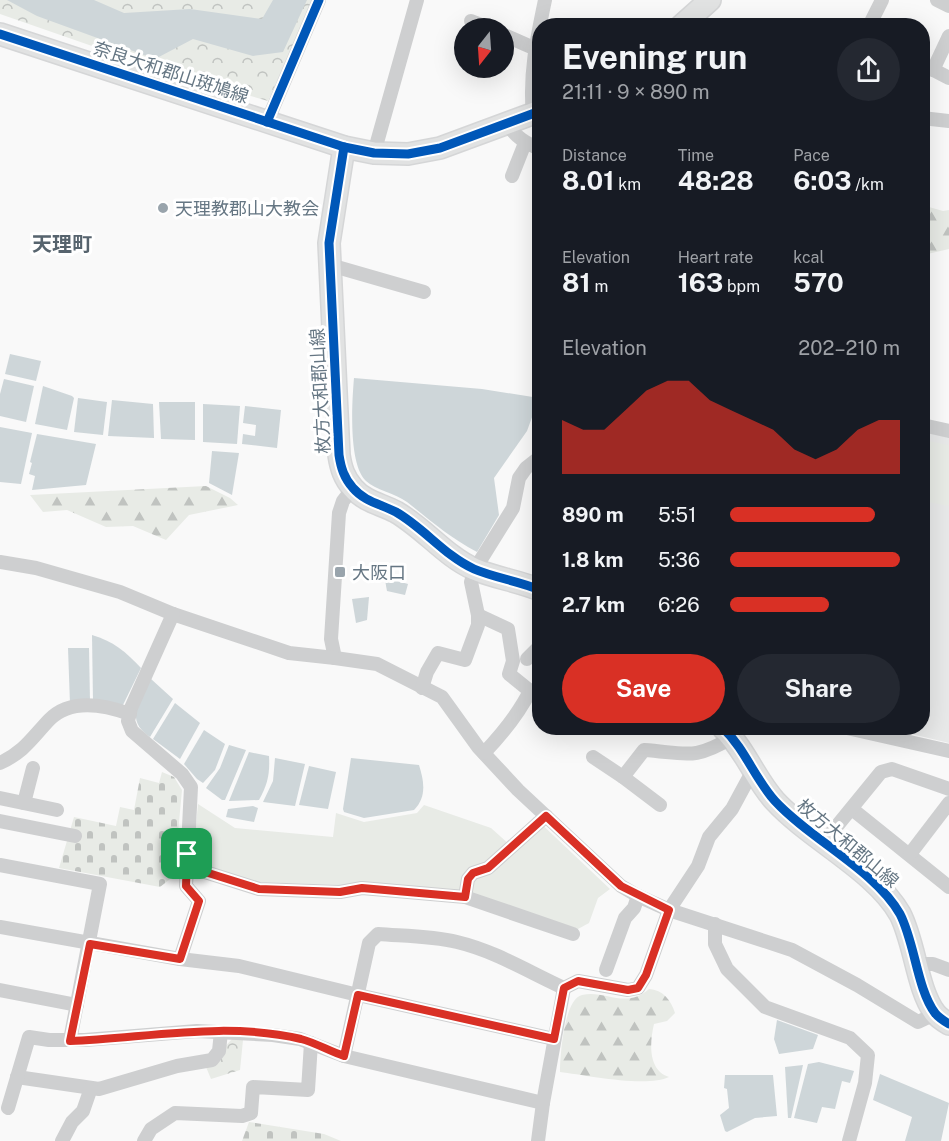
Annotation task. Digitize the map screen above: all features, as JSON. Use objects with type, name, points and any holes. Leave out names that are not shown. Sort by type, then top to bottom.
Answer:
[{"type":"main road","points":[[691,18],[710,0]]},
{"type":"main road","name":"奈良大和郡山斑鳩線","points":[[0,34],[344,147],[374,153],[408,154],[440,148],[532,115]]},
{"type":"main road","name":"枚方大和郡山線","points":[[344,147],[328,243],[339,455],[343,473],[353,488]]},
{"type":"main road","points":[[353,488],[364,499],[396,512],[475,569],[532,587]]},
{"type":"main road","name":"枚方大和郡山線","points":[[730,735],[753,772],[775,801],[798,824],[870,879],[890,898],[909,933],[928,999],[942,1019]]},
{"type":"street","points":[[267,122],[319,0]]},
{"type":"street","points":[[374,153],[417,0]]},
{"type":"street","points":[[542,18],[545,0]]},
{"type":"street","points":[[873,18],[882,0]]},
{"type":"street","points":[[937,0],[949,6]]},
{"type":"street","points":[[930,64],[949,36]]},
{"type":"street","points":[[514,39],[532,47]]},
{"type":"street","points":[[930,68],[949,78]]},
{"type":"street","points":[[930,119],[949,121]]},
{"type":"street","points":[[507,124],[514,135],[532,146]]},
{"type":"street","points":[[512,176],[525,143]]},
{"type":"street","points":[[330,265],[424,292]]},
{"type":"street","points":[[930,427],[949,431]]},
{"type":"street","points":[[422,688],[427,672],[438,653],[465,660],[478,625],[471,582],[475,569],[513,508],[519,478],[532,463]]},
{"type":"street","points":[[335,658],[331,639],[339,513],[343,501],[353,488]]},
{"type":"street","points":[[0,562],[36,568],[120,592],[173,614],[289,653],[377,664],[442,698],[484,753],[546,816],[621,886],[669,910],[792,950],[857,985],[918,1022],[942,1019]]},
{"type":"street","points":[[173,614],[128,721],[132,731],[182,774],[191,787],[186,886],[199,901],[180,959]]},
{"type":"street","points":[[478,615],[508,629],[513,661],[509,674],[530,691],[522,708],[484,753]]},
{"type":"street","points":[[527,659],[532,654]]},
{"type":"street","points":[[0,763],[24,749],[51,718],[68,707],[114,708],[130,714]]},
{"type":"street","points":[[623,777],[644,750],[694,755],[715,747],[725,735]]},
{"type":"street","points":[[878,735],[949,751]]},
{"type":"street","points":[[593,757],[660,805]]},
{"type":"street","points":[[24,803],[33,768]]},
{"type":"street","points":[[823,843],[881,772],[892,769],[949,789]]},
{"type":"street","points":[[564,988],[578,981],[628,990],[638,988],[646,975],[669,910],[698,866],[709,837],[732,809],[753,772]]},
{"type":"street","points":[[0,798],[57,810]]},
{"type":"street","points":[[910,854],[949,803]]},
{"type":"street","points":[[852,809],[949,887]]},
{"type":"street","points":[[465,897],[468,879],[473,873],[488,868],[546,816]]},
{"type":"street","points":[[0,821],[75,836]]},
{"type":"street","points":[[187,854],[196,855],[202,871],[259,889],[340,892],[362,888],[465,897],[573,934]]},
{"type":"street","points":[[0,865],[100,884],[70,1041]]},
{"type":"street","points":[[606,970],[625,918],[634,908],[638,896]]},
{"type":"street","points":[[715,924],[715,944],[727,969],[765,1007],[850,1038],[868,1055],[865,1083],[849,1141]]},
{"type":"street","points":[[0,927],[180,959],[239,966],[554,1039]]},
{"type":"street","points":[[344,1056],[369,943],[378,934],[458,942],[497,956],[564,988]]},
{"type":"street","points":[[917,964],[933,964],[949,970]]},
{"type":"street","points":[[538,1141],[564,988]]},
{"type":"street","points":[[0,990],[77,1005]]},
{"type":"street","points":[[8,1108],[29,1037],[70,1041],[197,1031],[273,1035],[312,1042],[344,1056],[543,1103]]},
{"type":"street","points":[[17,1077],[105,1088],[177,1066],[212,1060],[219,1051],[221,1032]]},
{"type":"street","points":[[144,1141],[151,1129],[175,1113],[242,1116],[251,1113],[253,1088],[308,1090],[312,1042]]},
{"type":"street","points":[[62,1141],[72,1122],[83,1111],[91,1088]]},
{"type":"shaded area","points":[[7,0],[94,0],[124,13],[190,9],[262,19],[273,0],[307,0],[283,52],[253,56],[193,39],[155,59],[37,16]]},
{"type":"shaded area","points":[[10,354],[41,361],[36,381],[5,374]]},
{"type":"shaded area","points":[[354,378],[482,389],[532,397],[532,417],[527,431],[494,478],[499,515],[477,552],[449,535],[407,502],[366,481],[356,461],[352,416]]},
{"type":"shaded area","points":[[4,379],[34,386],[26,422],[0,416],[0,394]]},
{"type":"shaded area","points":[[43,386],[74,398],[67,430],[35,424]]},
{"type":"shaded area","points":[[78,398],[107,402],[103,435],[74,432]]},
{"type":"shaded area","points":[[112,400],[153,404],[154,438],[108,436]]},
{"type":"shaded area","points":[[159,402],[195,402],[195,440],[161,439]]},
{"type":"shaded area","points":[[203,404],[240,406],[237,444],[203,442]]},
{"type":"shaded area","points":[[245,406],[281,410],[277,448],[242,444],[243,434],[255,436],[256,425],[243,423]]},
{"type":"shaded area","points":[[0,427],[32,433],[21,484],[0,482]]},
{"type":"shaded area","points":[[930,432],[949,438],[949,743],[916,735],[930,735]]},
{"type":"shaded area","points":[[37,434],[96,444],[86,485],[32,490],[35,476],[29,474],[32,463],[30,462]]},
{"type":"shaded area","points":[[212,451],[239,453],[232,495],[209,483]]},
{"type":"shaded area","points":[[387,578],[408,584],[405,595],[387,591],[385,580]]},
{"type":"shaded area","points":[[369,597],[367,620],[356,623],[352,599]]},
{"type":"shaded area","points":[[92,635],[119,648],[141,668],[122,707],[93,702]]},
{"type":"shaded area","points":[[68,648],[89,648],[90,701],[70,704]]},
{"type":"shaded area","points":[[151,679],[173,699],[150,737],[142,730],[136,717],[139,703]]},
{"type":"shaded area","points":[[175,703],[200,723],[180,759],[153,739]]},
{"type":"shaded area","points":[[204,730],[225,744],[215,770],[203,783],[184,764]]},
{"type":"shaded area","points":[[229,745],[246,750],[225,800],[222,800],[206,788],[220,768]]},
{"type":"shaded area","points":[[249,752],[269,756],[269,773],[264,789],[259,800],[229,801]]},
{"type":"shaded area","points":[[275,758],[305,764],[295,806],[263,802],[273,781]]},
{"type":"shaded area","points":[[351,758],[419,765],[423,794],[418,805],[414,810],[364,818],[344,812]]},
{"type":"shaded area","points":[[309,766],[336,772],[328,809],[299,805]]},
{"type":"shaded area","points":[[253,806],[258,808],[254,822],[226,817],[228,809]]},
{"type":"shaded area","points":[[777,1020],[818,1035],[813,1049],[779,1054],[774,1039]]},
{"type":"shaded area","points":[[819,1062],[854,1071],[850,1083],[842,1081],[835,1109],[822,1107],[817,1123],[794,1118],[808,1064]]},
{"type":"shaded area","points":[[803,1065],[791,1118],[788,1118],[785,1067]]},
{"type":"shaded area","points":[[880,1074],[949,1103],[941,1141],[905,1141],[912,1117],[873,1100]]},
{"type":"shaded area","points":[[725,1075],[773,1075],[777,1116],[755,1118],[725,1131],[720,1115],[729,1108],[727,1089],[724,1088]]},
{"type":"green space","points":[[0,0],[313,0],[268,101],[161,70],[0,14]]},
{"type":"green space","points":[[930,207],[943,211],[949,210],[949,249],[930,253]]},
{"type":"green space","points":[[930,441],[949,445],[949,506],[930,502]]},
{"type":"green space","points":[[206,486],[230,498],[238,505],[189,515],[166,540],[133,526],[106,527],[67,510],[43,512],[30,495]]},
{"type":"green space","points":[[162,772],[174,777],[182,790],[174,876],[160,887],[59,868],[74,817],[116,826],[120,807],[134,810],[140,778],[159,783]]},
{"type":"green space","points":[[198,804],[235,828],[333,837],[336,813],[364,822],[417,813],[424,805],[491,828],[511,846],[534,817],[610,889],[598,898],[589,923],[578,929],[453,889],[255,882],[203,866],[194,846]]},
{"type":"green space","points":[[649,989],[666,996],[675,1013],[667,1021],[654,1024],[651,1046],[657,1068],[669,1077],[659,1080],[631,1081],[560,1072],[564,1029],[571,1006],[576,999],[590,994],[623,999],[632,998]]},
{"type":"green space","points":[[232,1039],[243,1040],[240,1070],[211,1079],[206,1067]]},
{"type":"green space","points":[[249,1122],[324,1134],[341,1141],[242,1141]]},
{"type":"cycle path","points":[[267,122],[319,0]]},
{"type":"cycle path","points":[[0,34],[344,147],[374,153],[408,154],[440,148],[532,114]]},
{"type":"cycle path","points":[[344,147],[329,243],[339,455],[343,473],[363,497],[396,512],[463,563],[482,572],[532,587]]},
{"type":"cycle path","points":[[730,735],[775,801],[806,829],[859,869],[889,898],[905,926],[929,1003],[936,1014],[949,1024]]},
{"type":"place","name":"天理教郡山大教会","points":[[163,208]]},
{"type":"place","name":"大阪口","points":[[340,572]]},
{"type":"district","name":"天理町","points":[[62,244]]},
{"type":"route","points":[[546,816],[621,886],[669,910],[646,975],[638,988],[628,990],[578,981],[564,988],[554,1039],[358,995],[344,1056],[300,1039],[241,1032],[197,1031],[70,1041],[90,944],[180,959],[199,901],[186,886],[187,854],[196,855],[202,871],[259,889],[340,892],[362,888],[465,897],[468,879],[473,873],[488,868],[546,816]]}]
